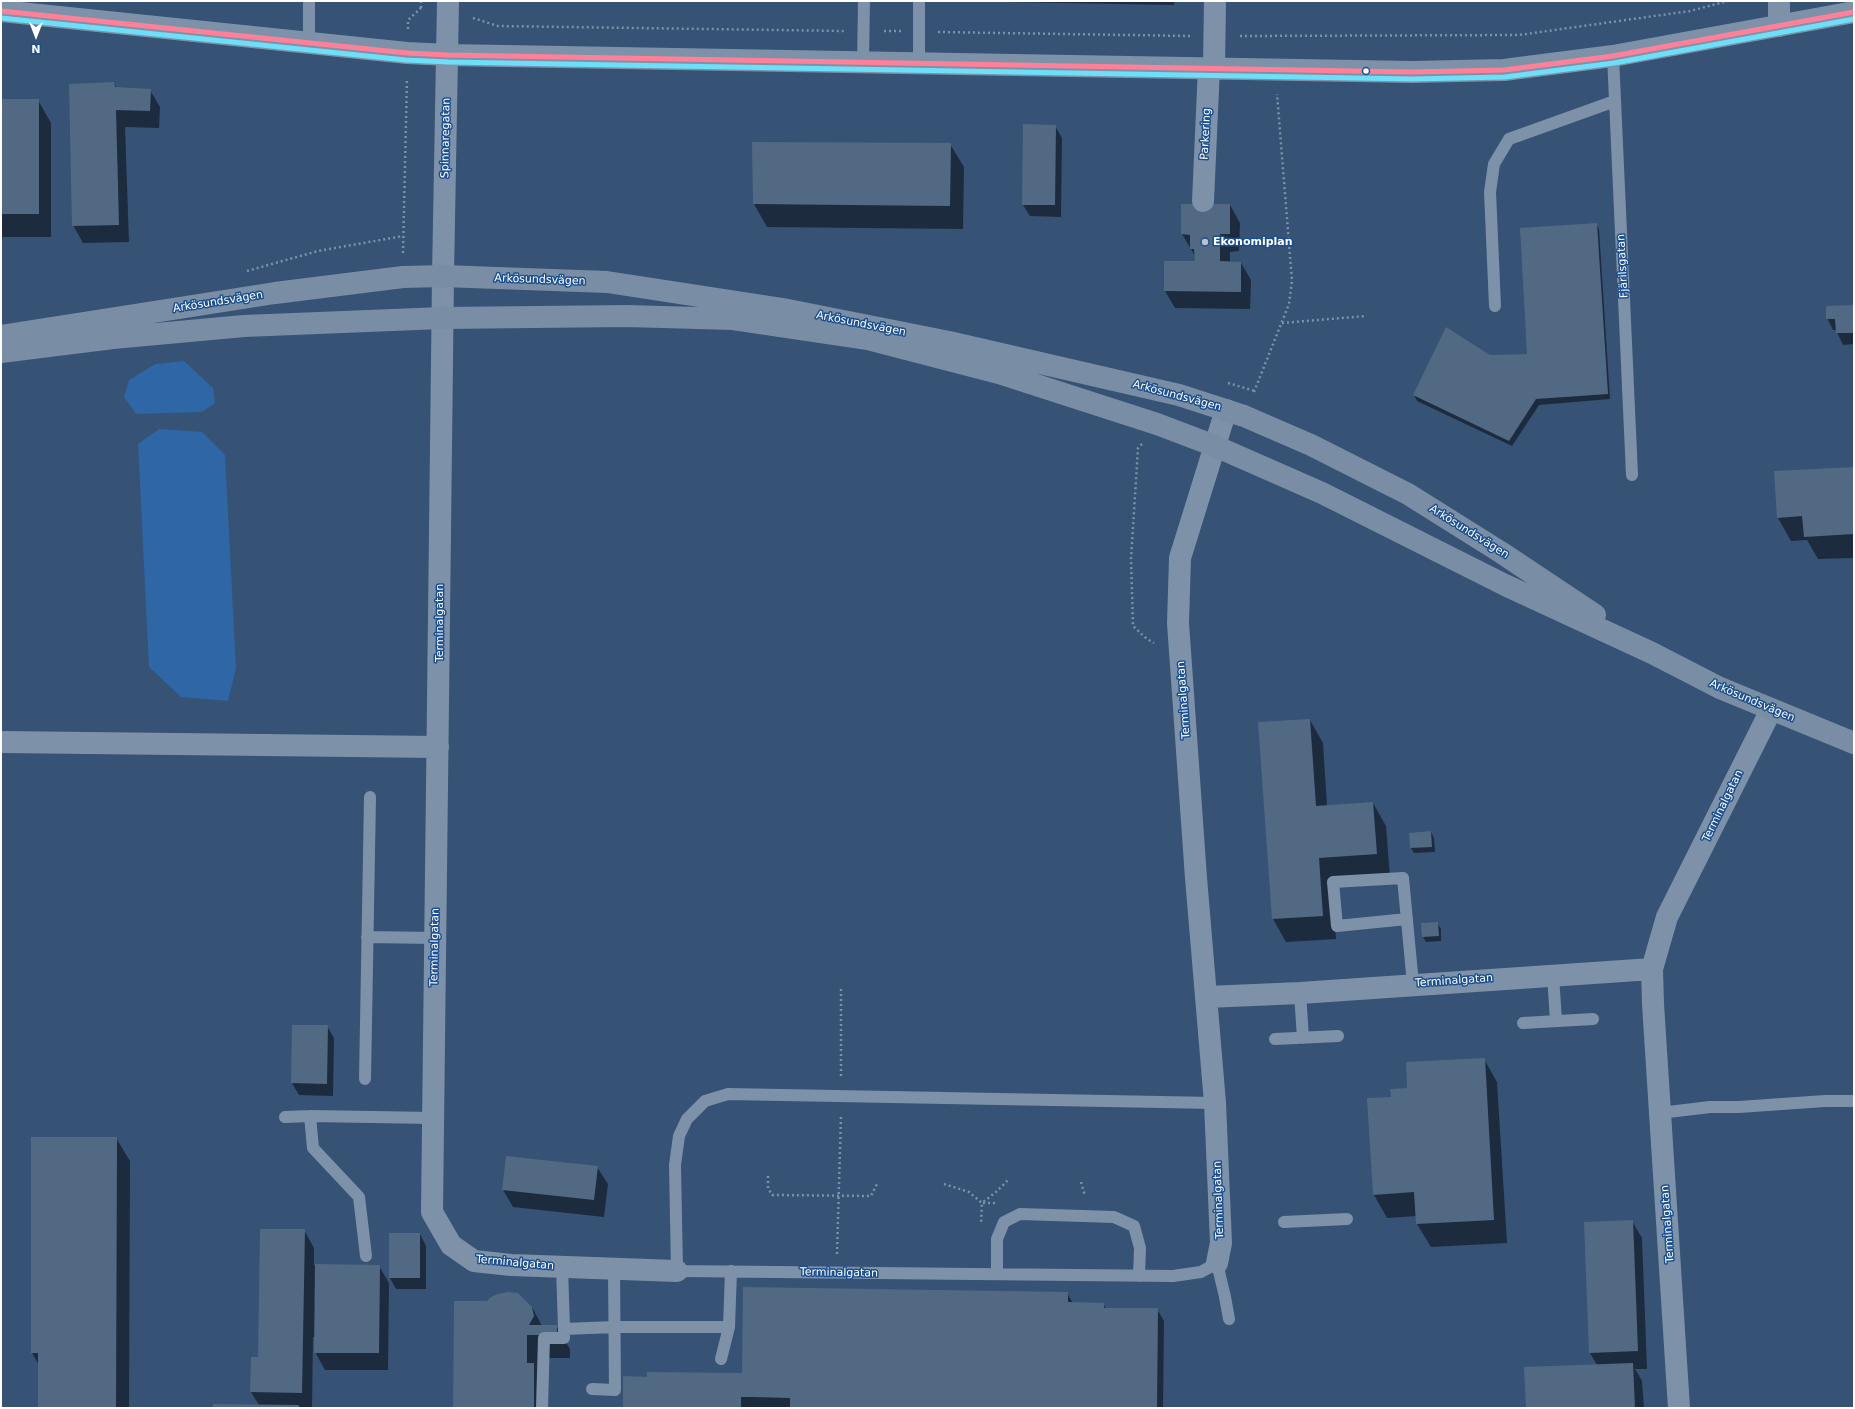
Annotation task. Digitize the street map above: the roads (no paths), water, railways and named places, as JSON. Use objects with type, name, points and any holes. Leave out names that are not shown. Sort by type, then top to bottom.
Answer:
[{"type":"main road","name":"Arkösundsvägen","points":[[1,336],[275,293],[403,277],[443,276],[606,282],[783,309],[949,342],[1179,395],[1235,413],[1311,445],[1408,494],[1502,552],[1652,653]]},
{"type":"main road","name":"Arkösundsvägen","points":[[1,352],[113,338],[244,326],[442,318],[627,316],[733,319],[868,339],[999,373],[1157,424],[1215,446],[1322,493],[1505,585],[1652,653],[1720,688],[1854,743]]},
{"type":"street","name":"Spinnaregatan","points":[[443,276],[448,1]]},
{"type":"street","name":"Parkering","points":[[1203,201],[1215,1]]},
{"type":"street","points":[[1779,1],[1779,26]]},
{"type":"street","points":[[1,11],[407,53],[448,55],[919,64],[1275,68],[1412,72],[1504,70],[1613,56],[1854,12]]},
{"type":"street","name":"Terminalgatan","points":[[443,276],[432,1212],[451,1245],[474,1261],[511,1265],[677,1271]]},
{"type":"street","name":"Terminalgatan","points":[[1216,1263],[1221,1243],[1215,1103],[1196,878],[1178,623],[1180,558],[1215,446],[1235,413]]},
{"type":"street","name":"Terminalgatan","points":[[1679,1408],[1652,969],[1667,917],[1771,710]]},
{"type":"street","points":[[1,742],[438,747]]},
{"type":"street","name":"Terminalgatan","points":[[1207,997],[1652,969]]},
{"type":"lane","points":[[309,1],[310,43]]},
{"type":"lane","points":[[864,1],[864,63]]},
{"type":"lane","points":[[919,1],[919,64]]},
{"type":"lane","name":"Fjärilsgatan","points":[[1613,56],[1632,475]]},
{"type":"lane","points":[[1495,306],[1490,192],[1494,164],[1509,139],[1616,101]]},
{"type":"lane","points":[[365,1079],[370,797]]},
{"type":"lane","points":[[1407,919],[1337,926],[1333,882],[1403,878],[1407,919],[1413,984]]},
{"type":"lane","points":[[367,937],[435,938]]},
{"type":"lane","points":[[1554,975],[1556,1021]]},
{"type":"lane","points":[[1300,992],[1303,1038]]},
{"type":"lane","points":[[1523,1022],[1593,1019]]},
{"type":"lane","points":[[1275,1039],[1338,1036]]},
{"type":"lane","points":[[677,1271],[675,1165],[679,1136],[687,1119],[705,1101],[728,1094],[768,1094],[1215,1103]]},
{"type":"lane","points":[[1660,1112],[1710,1107],[1854,1101]]},
{"type":"lane","points":[[310,1116],[313,1148],[359,1197],[366,1256]]},
{"type":"lane","points":[[285,1117],[432,1118]]},
{"type":"lane","points":[[997,1274],[997,1239],[999,1233],[1004,1222],[1020,1214],[1114,1217],[1134,1226],[1140,1248],[1139,1276]]},
{"type":"lane","points":[[1284,1222],[1347,1219]]},
{"type":"lane","points":[[1216,1263],[1225,1296],[1229,1319]]},
{"type":"lane","name":"Terminalgatan","points":[[677,1271],[1173,1276],[1201,1272],[1216,1263]]},
{"type":"lane","points":[[542,1408],[544,1338],[564,1338],[562,1266]]},
{"type":"lane","points":[[592,1389],[615,1390],[614,1268]]},
{"type":"lane","points":[[721,1359],[729,1327],[731,1271]]},
{"type":"lane","points":[[564,1329],[615,1327],[729,1327]]},
{"type":"place","name":"Ekonomiplan","points":[[1205,242]]}]
